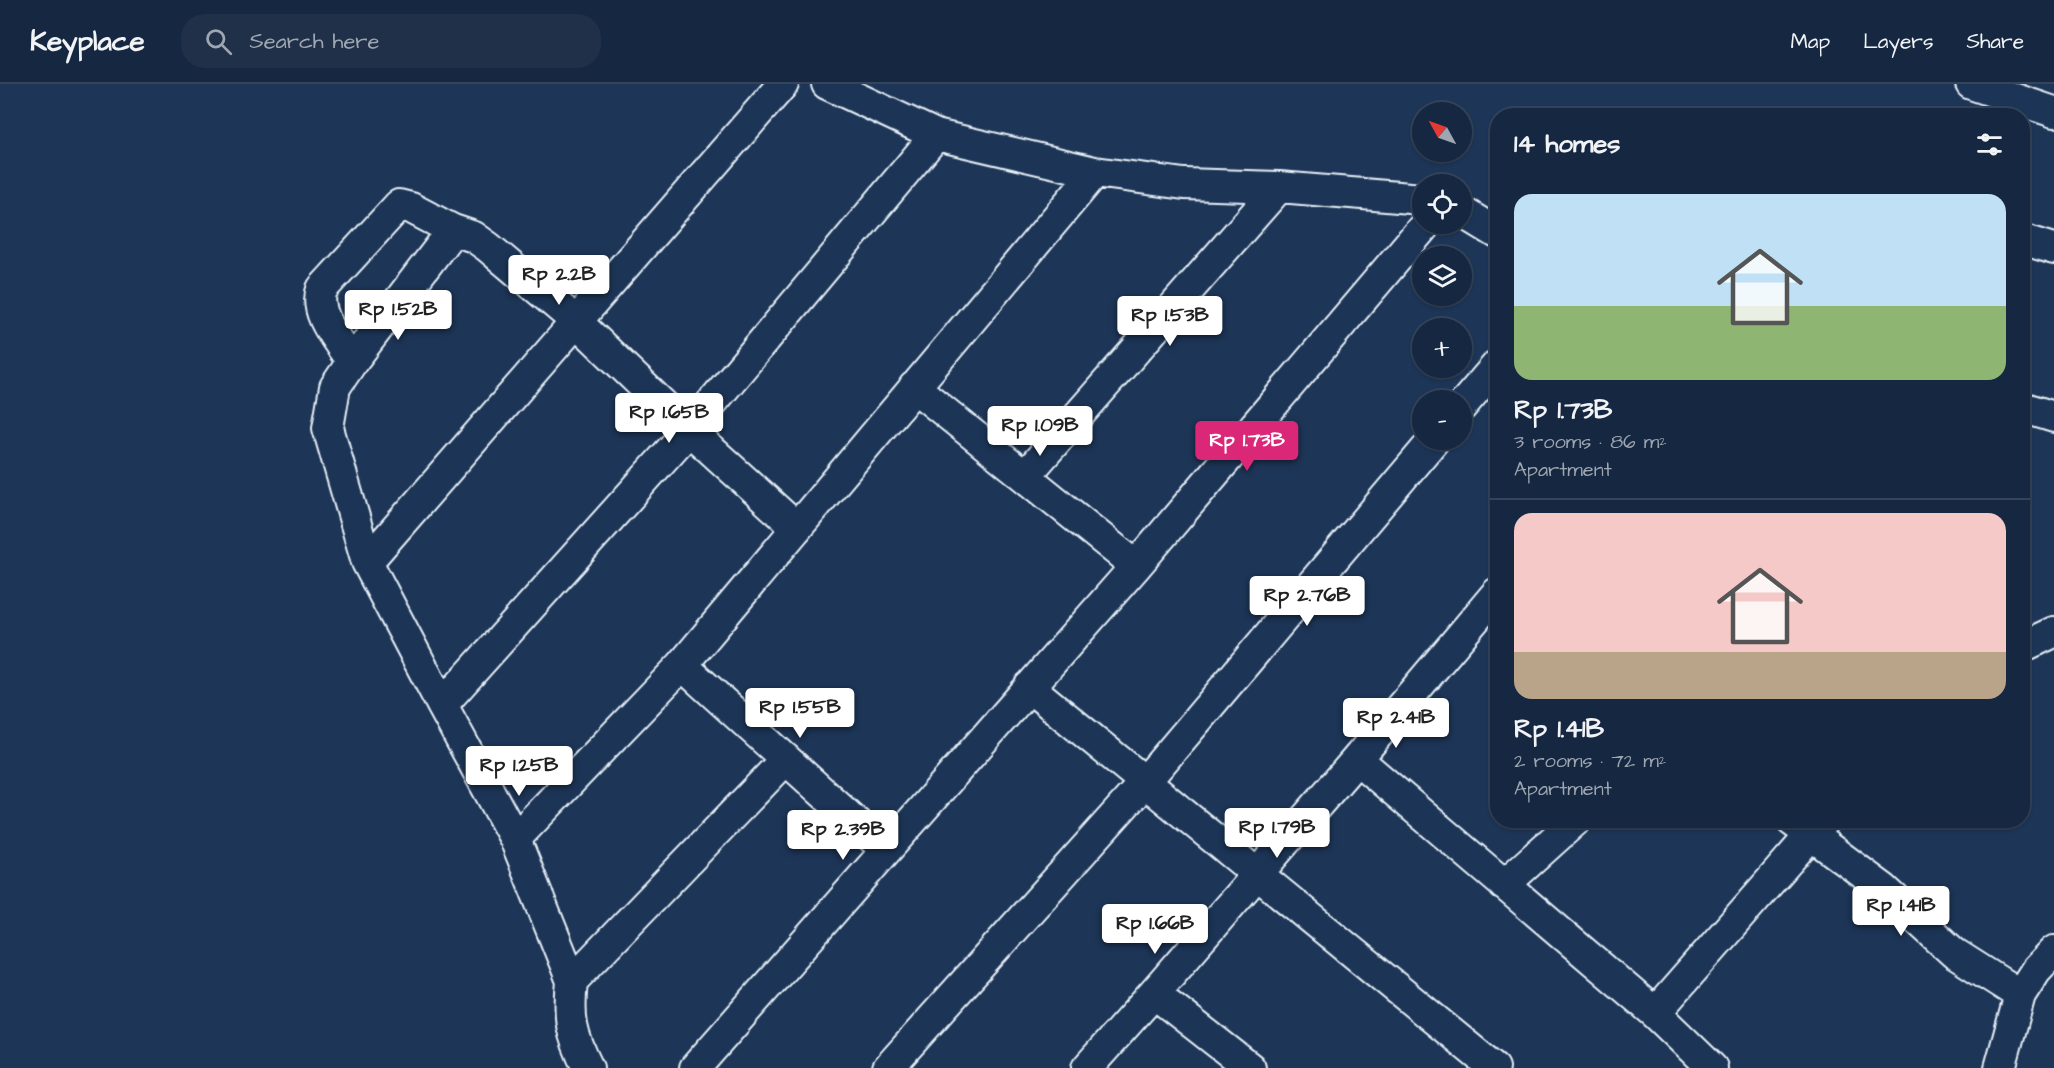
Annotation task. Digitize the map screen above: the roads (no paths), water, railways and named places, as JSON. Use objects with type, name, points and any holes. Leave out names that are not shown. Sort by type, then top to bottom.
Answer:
[{"type":"street","points":[[368,562],[783,84]]},
{"type":"street","points":[[827,84],[936,135],[1095,172],[1184,184],[1279,187],[1412,198]]},
{"type":"street","points":[[1971,84],[2054,112]]},
{"type":"street","points":[[442,705],[689,430],[936,135]]},
{"type":"street","points":[[515,839],[682,665],[1095,172]]},
{"type":"street","points":[[1025,476],[1279,187]]},
{"type":"street","points":[[352,362],[322,312],[320,296],[322,289],[399,205],[411,208],[453,230],[474,237],[488,247],[577,322],[689,430],[797,528]]},
{"type":"street","points":[[1472,218],[1490,230]]},
{"type":"street","points":[[453,230],[335,387],[328,428],[368,562],[515,839],[572,981],[570,1005],[575,1042],[588,1068]]},
{"type":"street","points":[[695,1068],[1136,566],[1418,234]]},
{"type":"street","points":[[2030,242],[2054,249]]},
{"type":"street","points":[[1472,395],[1490,373]]},
{"type":"street","points":[[914,387],[1136,566]]},
{"type":"street","points":[[2030,410],[2054,417]]},
{"type":"street","points":[[888,1068],[1144,783],[1426,450]]},
{"type":"street","points":[[1087,1068],[1357,759],[1490,601]]},
{"type":"street","points":[[2030,643],[2054,632]]},
{"type":"street","points":[[682,665],[885,849]]},
{"type":"street","points":[[1029,687],[1494,1068]]},
{"type":"street","points":[[572,981],[786,759]]},
{"type":"street","points":[[1357,759],[1655,1013],[1712,1068]]},
{"type":"street","points":[[1504,885],[1567,828]]},
{"type":"street","points":[[1655,1013],[1807,828]]},
{"type":"street","points":[[1811,828],[1884,889],[1954,953],[2020,995]]},
{"type":"street","points":[[2000,1068],[2020,995],[2036,970],[2054,951]]},
{"type":"street","points":[[1154,993],[1250,1068]]}]
